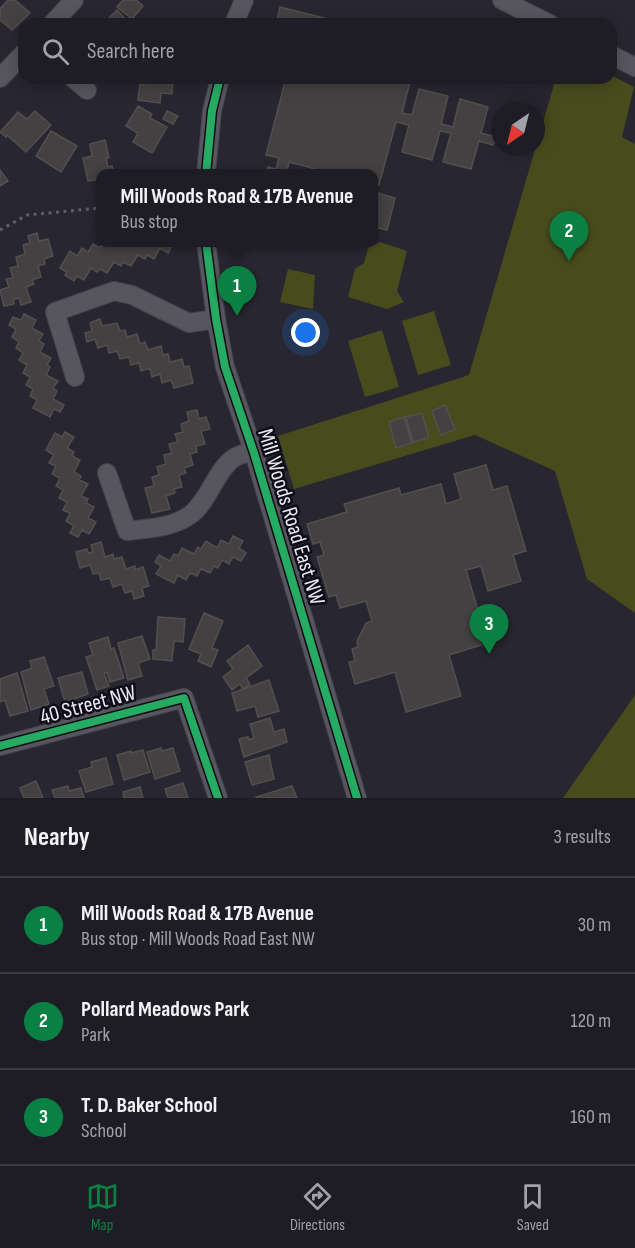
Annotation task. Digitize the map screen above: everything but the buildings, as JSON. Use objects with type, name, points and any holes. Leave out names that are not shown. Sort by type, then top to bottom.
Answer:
[{"type":"street","points":[[58,18],[74,0]]},
{"type":"street","points":[[236,18],[244,0]]},
{"type":"street","points":[[502,0],[538,18]]},
{"type":"street","points":[[617,58],[635,67]]},
{"type":"street","points":[[0,78],[18,59]]},
{"type":"street","points":[[80,84],[87,90]]},
{"type":"street","points":[[206,169],[212,111],[219,84]]},
{"type":"street","name":"Mill Woods Road East NW","points":[[207,247],[225,367],[254,453],[357,798]]},
{"type":"street","points":[[75,377],[55,312],[66,307],[114,291],[132,295],[189,323],[216,319]]},
{"type":"street","points":[[107,473],[127,531],[164,527],[188,517],[202,505],[228,461],[240,455],[254,453]]},
{"type":"street","name":"40 Street NW","points":[[0,746],[184,698],[218,798]]},
{"type":"path","points":[[0,230],[27,215],[96,208]]},
{"type":"green space","points":[[617,78],[634,87],[622,137],[635,144],[635,613],[587,579],[555,471],[475,435],[294,489],[278,436],[469,375],[533,156],[545,156],[545,116],[554,84],[617,84]]},
{"type":"green space","points":[[378,243],[407,251],[397,291],[404,302],[387,309],[348,297],[355,269],[364,263],[368,248],[378,247]]},
{"type":"green space","points":[[288,269],[315,275],[313,309],[280,302]]},
{"type":"green space","points":[[434,311],[451,365],[418,375],[402,321]]},
{"type":"green space","points":[[382,330],[399,387],[365,397],[348,341]]},
{"type":"green space","points":[[635,695],[635,798],[563,798]]},
{"type":"cycle path","points":[[206,169],[212,111],[219,84]]},
{"type":"cycle path","points":[[207,247],[225,367],[254,453],[357,798]]},
{"type":"cycle path","points":[[0,746],[184,698],[218,798]]},
{"type":"place","name":"Pollard Meadows Park","points":[[569,261]]},
{"type":"place","name":"Mill Woods Road & 17B Avenue","points":[[237,316]]},
{"type":"place","name":"T. D. Baker School","points":[[489,654]]}]
